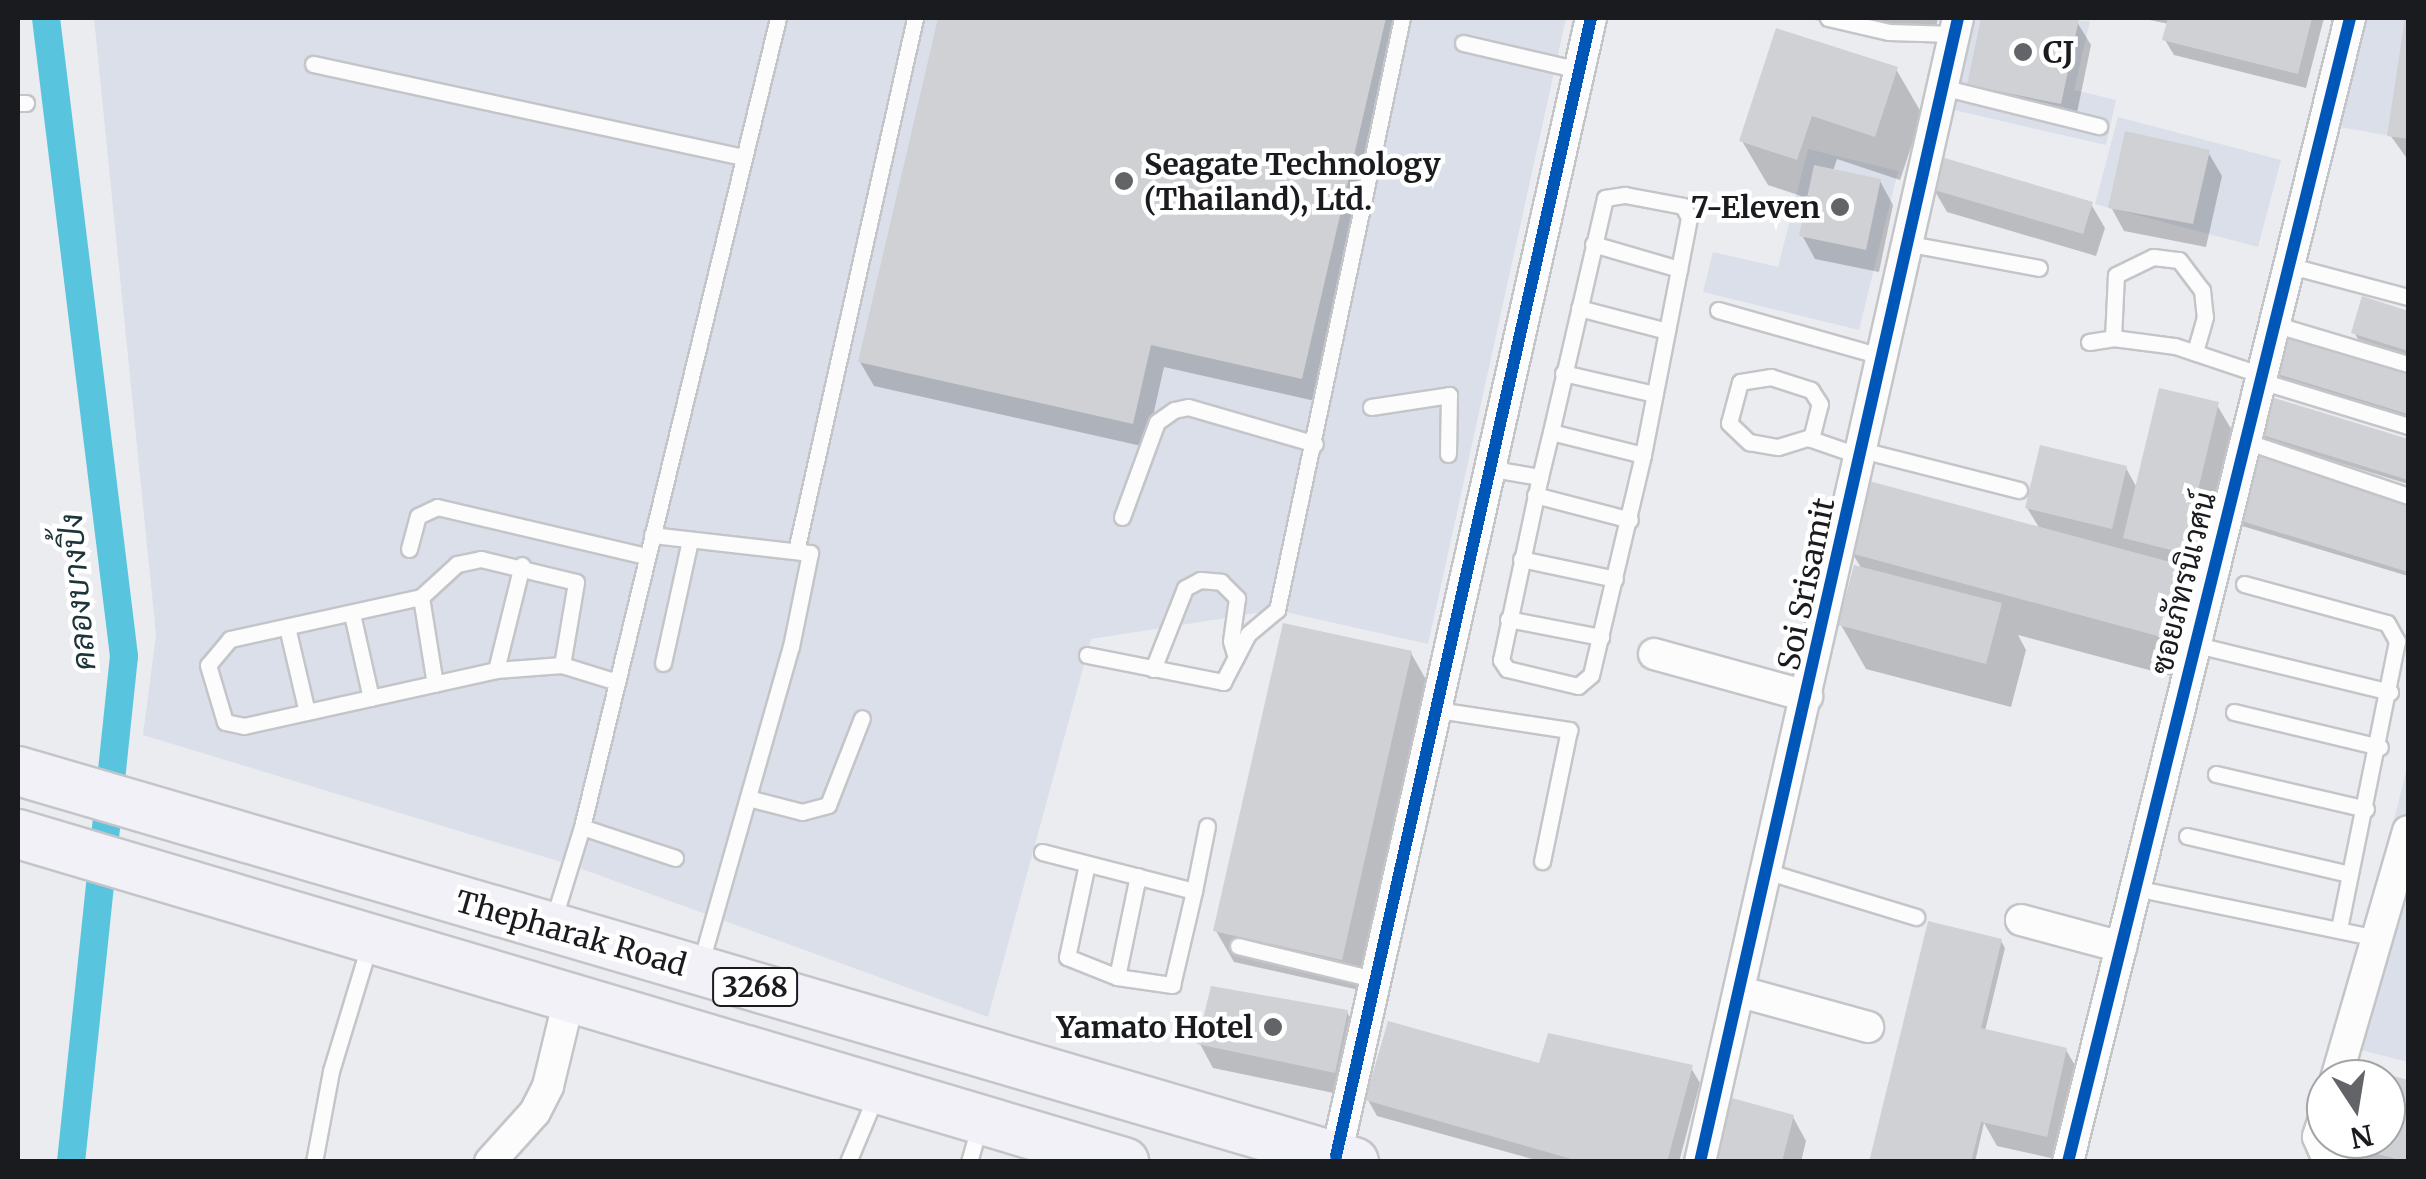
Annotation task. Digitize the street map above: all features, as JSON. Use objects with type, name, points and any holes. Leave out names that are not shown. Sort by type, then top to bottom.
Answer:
[{"type":"main road","name":"Thepharak Road","points":[[18,771],[1345,1159]]},
{"type":"main road","name":"Thepharak Road","points":[[37,840],[877,1092],[975,1140],[1124,1162]]},
{"type":"main road","points":[[975,1140],[991,1058]]},
{"type":"street","points":[[1345,1159],[1376,980],[1591,18]]},
{"type":"street","name":"ซอยภัทรนิเวศน์","points":[[2068,1162],[2350,18]]},
{"type":"street","name":"Soi Srisamit","points":[[1700,1162],[1742,992],[1956,26]]},
{"type":"street","points":[[1654,654],[1807,696]]},
{"type":"street","points":[[2342,1059],[2404,872],[2408,831]]},
{"type":"street","points":[[2021,920],[2121,947]]},
{"type":"street","points":[[1742,992],[1868,1027]]},
{"type":"street","points":[[490,1162],[535,1112],[548,1086],[569,999]]},
{"type":"lane","points":[[551,928],[582,827],[778,18]]},
{"type":"lane","points":[[796,550],[915,18]]},
{"type":"lane","points":[[1087,655],[1223,682],[1248,634],[1277,610],[1402,18]]},
{"type":"lane","points":[[1828,18],[1889,32],[1956,26]]},
{"type":"lane","points":[[1463,43],[1579,70]]},
{"type":"lane","points":[[313,64],[744,157]]},
{"type":"lane","points":[[1942,87],[2099,126]]},
{"type":"lane","points":[[1610,195],[1684,206],[1688,218],[1679,269],[1644,455],[1592,676],[1578,686],[1506,669],[1501,649],[1535,494],[1593,244],[1610,195]]},
{"type":"lane","points":[[1593,244],[1679,269]]},
{"type":"lane","points":[[1910,244],[2038,268]]},
{"type":"lane","points":[[2112,338],[2116,275],[2153,257],[2179,260],[2202,290],[2205,317],[2196,353]]},
{"type":"lane","points":[[2291,266],[2408,297]]},
{"type":"lane","points":[[1579,308],[1667,330]]},
{"type":"lane","points":[[1718,310],[1884,357]]},
{"type":"lane","points":[[2277,325],[2408,364]]},
{"type":"lane","points":[[2089,342],[2112,338],[2196,353],[2408,426]]},
{"type":"lane","points":[[1563,373],[1655,394]]},
{"type":"lane","points":[[1811,439],[1820,404],[1810,390],[1770,377],[1740,382],[1730,423],[1749,442],[1778,448],[1811,439],[2019,490]]},
{"type":"lane","points":[[1371,408],[1449,395],[1448,454]]},
{"type":"lane","points":[[1122,518],[1157,422],[1174,410],[1188,407],[1315,444]]},
{"type":"lane","points":[[1551,432],[1644,455]]},
{"type":"lane","points":[[2245,441],[2408,496]]},
{"type":"lane","points":[[1493,470],[1540,477]]},
{"type":"lane","points":[[1535,494],[1630,520]]},
{"type":"lane","points":[[409,549],[418,516],[437,508],[646,556]]},
{"type":"lane","points":[[652,535],[810,553],[748,798],[698,971]]},
{"type":"lane","points":[[663,663],[690,540]]},
{"type":"lane","points":[[562,666],[576,582],[522,565],[465,560],[421,597],[230,639],[208,665],[225,722],[244,726],[496,670],[562,666],[618,682]]},
{"type":"lane","points":[[1521,560],[1615,579]]},
{"type":"lane","points":[[496,670],[522,565]]},
{"type":"lane","points":[[1153,669],[1184,588],[1200,580],[1221,582],[1238,598],[1231,640],[1236,657]]},
{"type":"lane","points":[[2244,584],[2387,623],[2398,650],[2339,928]]},
{"type":"lane","points":[[421,597],[435,684]]},
{"type":"lane","points":[[352,614],[371,698]]},
{"type":"lane","points":[[1508,619],[1601,638]]},
{"type":"lane","points":[[288,628],[307,712]]},
{"type":"lane","points":[[2193,644],[2390,692]]},
{"type":"lane","points":[[1438,710],[1569,730],[1542,861]]},
{"type":"lane","points":[[2234,712],[2380,746]]},
{"type":"lane","points":[[748,798],[802,812],[828,805],[862,718]]},
{"type":"lane","points":[[2216,774],[2366,808]]},
{"type":"lane","points":[[1087,864],[1066,958],[1117,977],[1172,985],[1207,826]]},
{"type":"lane","points":[[582,827],[676,858]]},
{"type":"lane","points":[[2187,836],[2349,874]]},
{"type":"lane","points":[[1042,852],[1194,891]]},
{"type":"lane","points":[[1769,872],[1916,917]]},
{"type":"lane","points":[[1117,977],[1138,876]]},
{"type":"lane","points":[[2135,888],[2381,938]]},
{"type":"lane","points":[[314,1162],[332,1071],[371,940]]},
{"type":"lane","points":[[1238,946],[1376,980]]},
{"type":"lane","points":[[848,1162],[877,1092]]},
{"type":"shaded area","points":[[94,18],[1566,18],[1428,644],[1277,610],[1091,639],[988,1017],[571,865],[143,735],[156,635]]},
{"type":"shaded area","points":[[1958,18],[2090,21],[2074,90],[2116,100],[2106,145],[1937,106]]},
{"type":"shaded area","points":[[2351,18],[2408,18],[2408,139],[2334,126]]},
{"type":"shaded area","points":[[2118,117],[2281,160],[2258,247],[2095,204]]},
{"type":"shaded area","points":[[1808,149],[1898,171],[1859,330],[1703,292],[1713,252],[1778,267]]},
{"type":"shaded area","points":[[2408,764],[2408,1062],[2338,1044]]},
{"type":"building","name":"Seagate Technology (Thailand), Ltd.","points":[[938,18],[1386,18],[1302,379],[1151,345],[1133,424],[858,362]]},
{"type":"building","name":"CJ","points":[[1981,18],[2079,19],[2061,104],[1967,85]]},
{"type":"building","points":[[2168,18],[2312,18],[2298,74],[2162,40]]},
{"type":"building","points":[[2408,18],[2408,139],[2387,136]]},
{"type":"building","points":[[1776,28],[1898,67],[1875,137],[1812,116],[1797,160],[1739,141]]},
{"type":"building","points":[[2125,131],[2210,150],[2193,224],[2108,208]]},
{"type":"building","points":[[1928,153],[2093,202],[2083,234],[1931,189]]},
{"type":"building","name":"7-Eleven","points":[[1814,165],[1881,179],[1866,250],[1799,236]]},
{"type":"building","points":[[2362,296],[2408,311],[2408,351],[2351,333]]},
{"type":"building","points":[[2283,335],[2408,373],[2408,414],[2271,372]]},
{"type":"building","points":[[2159,388],[2219,402],[2183,553],[2123,538]]},
{"type":"building","points":[[2268,396],[2408,439],[2408,480],[2256,433]]},
{"type":"building","points":[[2040,445],[2127,466],[2112,529],[2025,508]]},
{"type":"building","points":[[2257,450],[2408,497],[2408,572],[2235,519]]},
{"type":"building","points":[[1869,481],[2185,566],[2165,638],[1850,553]]},
{"type":"building","points":[[1854,565],[2002,603],[1986,664],[1838,625]]},
{"type":"building","points":[[1283,623],[1412,651],[1342,960],[1213,931]]},
{"type":"building","points":[[1928,921],[2002,939],[1981,1028],[2067,1048],[2047,1137],[1981,1122],[1971,1162],[1869,1162]]},
{"type":"building","name":"Yamato Hotel","points":[[1211,986],[1348,1010],[1335,1073],[1197,1044]]},
{"type":"building","points":[[1388,1021],[1539,1063],[1548,1033],[1693,1065],[1667,1162],[1582,1162],[1365,1100]]},
{"type":"building","points":[[2406,1079],[2408,1080],[2408,1162],[2396,1159],[2406,1159]]},
{"type":"building","points":[[1732,1098],[1794,1115],[1782,1162],[1715,1162]]},
{"type":"waterway","name":"คลองบางปิ้ง","points":[[46,18],[124,656],[71,1162]]},
{"type":"cycle path","points":[[1336,1156],[1591,18]]},
{"type":"cycle path","points":[[1700,1162],[1958,18]]},
{"type":"cycle path","points":[[2068,1162],[2350,18]]},
{"type":"place","name":"CJ","points":[[2023,52]]},
{"type":"place","name":"Seagate Technology (Thailand), Ltd.","points":[[1124,181]]},
{"type":"place","name":"7-Eleven","points":[[1840,207]]},
{"type":"place","name":"Yamato Hotel","points":[[1273,1027]]}]
